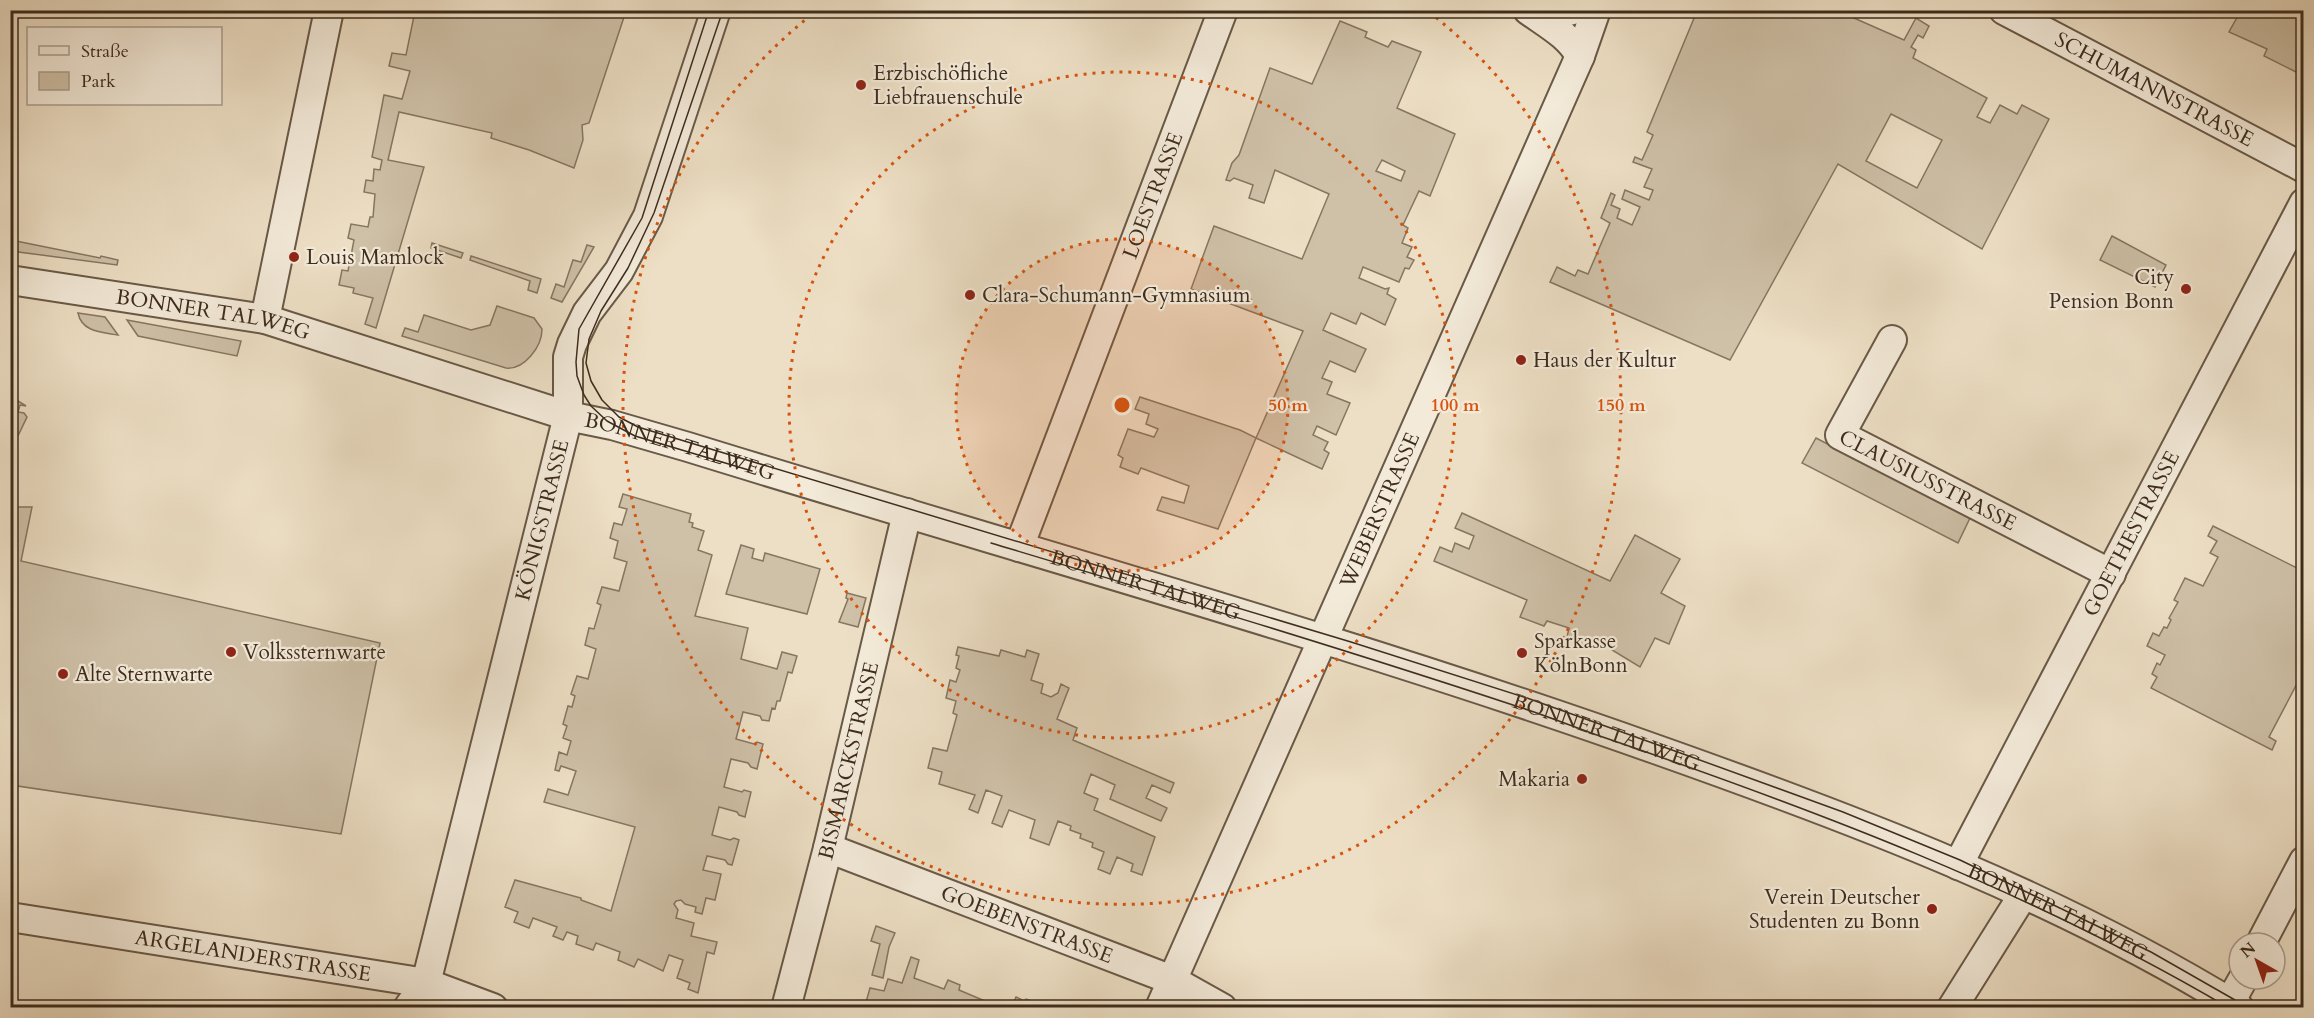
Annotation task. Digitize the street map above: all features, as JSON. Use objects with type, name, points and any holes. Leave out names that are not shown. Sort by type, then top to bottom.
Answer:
[{"type":"street","points":[[264,319],[329,10]]},
{"type":"street","name":"KÖNIGSTRASSE","points":[[408,1008],[426,983],[568,416],[568,357],[572,344],[587,313],[620,271],[648,216],[716,10]]},
{"type":"street","name":"LOESTRASSE","points":[[1019,547],[1223,10]]},
{"type":"street","points":[[1528,10],[1557,14],[1573,10]]},
{"type":"street","points":[[1528,10],[1564,35],[1574,45],[1580,56]]},
{"type":"street","name":"WEBERSTRASSE","points":[[1160,1008],[1580,56],[1596,10]]},
{"type":"street","name":"SCHUMANNSTRASSE","points":[[2004,10],[2304,168]]},
{"type":"street","name":"GOETHESTRASSE","points":[[1958,865],[2304,203]]},
{"type":"street","name":"BONNER TALWEG","points":[[10,280],[264,319],[568,416],[612,424],[1323,638],[1514,700],[1840,815],[1958,865],[2237,996]]},
{"type":"street","name":"CLAUSIUSSTRASSE","points":[[1892,340],[1840,435],[2111,574]]},
{"type":"street","name":"BISMARCKSTRASSE","points":[[786,1008],[828,848],[907,513]]},
{"type":"street","name":"GOEBENSTRASSE","points":[[828,848],[1172,980],[1222,1008]]},
{"type":"street","points":[[2268,931],[2304,861]]},
{"type":"street","points":[[1952,1008],[2023,895]]},
{"type":"street","name":"ARGELANDERSTRASSE","points":[[10,917],[426,983],[493,1008]]},
{"type":"green space","points":[[427,10],[626,11],[589,123],[582,125],[583,140],[574,168],[491,138],[492,133],[399,112],[388,160],[424,167],[376,328],[365,324],[373,298],[353,293],[354,288],[339,285],[342,270],[348,271],[354,240],[348,238],[351,224],[368,227],[370,217],[373,217],[375,194],[364,192],[366,180],[373,181],[374,169],[380,170],[382,160],[372,157],[384,95],[402,99],[410,71],[389,66],[392,53],[406,55],[415,11],[426,12]]},
{"type":"green space","points":[[1697,11],[1719,13],[1720,11],[1838,11],[1904,40],[1916,18],[1929,26],[1923,38],[1918,35],[1911,47],[1916,50],[1913,58],[1987,98],[1977,117],[1990,123],[2000,105],[2017,114],[2022,105],[2049,119],[1982,249],[1838,164],[1730,360],[1550,282],[1557,267],[1575,276],[1578,270],[1588,274],[1610,223],[1601,218],[1611,193],[1615,195],[1611,205],[1620,209],[1617,218],[1632,225],[1640,207],[1622,199],[1625,190],[1649,200],[1653,190],[1644,187],[1652,169],[1633,162],[1635,157],[1642,160],[1653,135],[1647,132]],"holes":[[[1891,114],[1942,140],[1917,188],[1866,161]]]},
{"type":"green space","points":[[2238,11],[2303,11],[2303,72],[2298,69],[2296,72],[2264,56],[2267,49],[2229,32],[2240,12]]},
{"type":"green space","points":[[1340,21],[1367,32],[1365,37],[1388,47],[1392,41],[1421,52],[1397,108],[1455,134],[1430,196],[1419,191],[1403,225],[1408,228],[1402,243],[1412,247],[1407,257],[1414,260],[1409,269],[1405,268],[1399,282],[1363,267],[1359,278],[1385,289],[1389,288],[1387,294],[1396,299],[1385,325],[1361,313],[1356,324],[1331,313],[1323,330],[1366,349],[1355,372],[1330,361],[1322,378],[1332,382],[1327,394],[1350,403],[1336,435],[1317,426],[1313,435],[1328,442],[1324,450],[1329,453],[1322,469],[1256,438],[1303,331],[1191,289],[1214,226],[1302,259],[1329,194],[1275,170],[1264,203],[1249,198],[1253,185],[1234,178],[1230,181],[1226,180],[1232,163],[1239,155],[1270,68],[1312,84]],"holes":[[[1382,160],[1405,171],[1401,181],[1376,171]]]},
{"type":"green space","points":[[2112,236],[2166,265],[2155,287],[2100,260]]},
{"type":"green space","points":[[11,240],[118,260],[117,265],[11,251]]},
{"type":"green space","points":[[432,243],[463,253],[461,258],[431,248]]},
{"type":"green space","points":[[587,245],[594,247],[562,302],[551,298],[556,284],[564,287],[573,260],[581,262]]},
{"type":"green space","points":[[471,256],[541,279],[537,293],[528,290],[530,281],[470,260]]},
{"type":"green space","points":[[497,306],[534,318],[542,329],[539,343],[531,356],[513,368],[506,368],[402,336],[405,328],[418,332],[424,315],[471,330],[490,325]]},
{"type":"green space","points":[[78,313],[105,317],[118,335],[88,328]]},
{"type":"green space","points":[[127,320],[241,341],[237,356],[138,336]]},
{"type":"green space","points":[[1140,397],[1240,430],[1256,438],[1218,529],[1157,510],[1162,497],[1184,503],[1189,486],[1141,468],[1138,474],[1120,467],[1123,458],[1118,455],[1128,429],[1154,437],[1158,429],[1146,424],[1149,414],[1135,409]]},
{"type":"green space","points":[[18,401],[26,406],[20,405],[18,412],[24,413],[27,417],[15,442],[11,445]]},
{"type":"green space","points":[[1816,438],[1970,518],[1958,543],[1802,463]]},
{"type":"green space","points":[[623,494],[691,514],[689,522],[693,523],[692,527],[704,531],[698,550],[712,555],[695,616],[748,628],[741,659],[777,669],[782,652],[797,656],[792,673],[788,672],[780,701],[777,701],[775,709],[772,708],[769,721],[743,712],[736,739],[763,744],[757,769],[748,763],[731,759],[724,787],[751,792],[745,817],[719,807],[712,835],[739,840],[732,865],[725,860],[707,856],[703,870],[721,874],[715,900],[706,898],[702,914],[695,912],[696,907],[685,904],[681,900],[674,904],[678,910],[676,918],[694,923],[691,936],[717,942],[714,954],[707,952],[698,993],[688,989],[690,983],[677,978],[683,960],[669,955],[663,971],[638,959],[634,967],[618,960],[620,952],[596,943],[593,950],[576,944],[578,936],[567,932],[563,940],[553,936],[557,927],[533,918],[529,928],[514,922],[518,912],[505,907],[515,880],[581,898],[581,900],[611,911],[635,827],[544,802],[548,789],[568,795],[576,771],[561,766],[559,771],[555,770],[559,752],[567,755],[571,741],[563,738],[567,726],[563,724],[568,706],[572,707],[575,696],[571,694],[577,676],[588,679],[596,649],[585,645],[589,628],[594,629],[601,605],[597,603],[602,587],[619,591],[627,562],[614,558],[618,541],[610,538],[614,523],[622,525],[627,509],[619,507]]},
{"type":"green space","points":[[11,507],[32,507],[21,561],[380,643],[341,834],[11,785]]},
{"type":"green space","points":[[1462,513],[1610,581],[1635,535],[1680,559],[1661,593],[1685,606],[1669,644],[1655,638],[1640,667],[1604,645],[1601,649],[1587,641],[1583,649],[1575,645],[1577,641],[1567,637],[1569,628],[1547,621],[1544,626],[1520,617],[1527,600],[1434,561],[1440,547],[1452,552],[1455,543],[1469,549],[1474,536],[1455,528]]},
{"type":"green space","points":[[2213,526],[2303,571],[2303,680],[2300,678],[2269,737],[2276,741],[2272,750],[2151,688],[2157,677],[2152,674],[2157,663],[2160,665],[2165,655],[2147,646],[2153,633],[2159,636],[2164,627],[2167,628],[2171,620],[2169,618],[2178,602],[2174,600],[2185,578],[2203,586],[2218,557],[2210,553],[2217,541],[2208,536]]},
{"type":"green space","points":[[741,545],[754,549],[752,558],[763,561],[765,553],[820,569],[807,614],[726,594]]},
{"type":"green space","points":[[847,593],[866,598],[858,627],[839,622],[848,599],[846,598]]},
{"type":"green space","points":[[958,647],[999,656],[1001,650],[1025,657],[1027,650],[1039,654],[1031,680],[1043,684],[1041,693],[1051,697],[1058,693],[1061,684],[1069,688],[1057,719],[1077,728],[1073,740],[1174,783],[1170,793],[1152,785],[1146,798],[1167,808],[1161,821],[1110,799],[1115,785],[1091,774],[1084,793],[1098,799],[1094,810],[1155,837],[1142,875],[1131,871],[1133,864],[1117,857],[1110,874],[1098,869],[1104,852],[1092,847],[1093,843],[1080,838],[1081,834],[1070,830],[1071,826],[1058,821],[1049,845],[1030,838],[1035,820],[1009,810],[1002,827],[992,823],[1002,796],[986,790],[978,813],[969,809],[975,795],[939,784],[942,772],[928,768],[933,748],[947,751],[957,715],[953,713],[956,701],[946,698],[950,680],[956,682],[960,670],[956,668],[959,656],[956,655]]},
{"type":"green space","points":[[876,926],[895,933],[889,947],[883,978],[872,975],[880,944],[871,941]]},
{"type":"green space","points":[[911,957],[919,960],[914,978],[944,989],[948,980],[960,985],[959,990],[999,1007],[865,1006],[870,988],[884,991],[888,979],[902,983]]},
{"type":"green space","points":[[1016,997],[1034,1002],[1031,1007],[1012,1007]]},
{"type":"tram line","points":[[709,10],[642,218],[579,329],[577,376],[591,406],[607,421],[635,436],[752,471]]},
{"type":"tram line","points":[[723,10],[654,213],[628,268],[601,311],[589,339],[586,363],[591,381],[602,400],[619,417],[638,427],[1351,642],[1527,698],[1686,755],[1843,812],[1960,860],[2151,952],[2249,1008]]},
{"type":"tram line","points":[[991,543],[1453,685],[1538,713],[1757,792],[1919,855],[1998,889],[2153,965],[2229,1008]]},
{"type":"place","name":"Erzbischöfliche Liebfrauenschule","points":[[861,85]]},
{"type":"place","name":"Louis Mamlock","points":[[294,257]]},
{"type":"place","name":"City Pension Bonn","points":[[2186,289]]},
{"type":"place","name":"Clara-Schumann-Gymnasium","points":[[970,295]]},
{"type":"place","name":"Haus der Kultur","points":[[1521,360]]},
{"type":"place","name":"Volkssternwarte","points":[[231,652]]},
{"type":"place","name":"Sparkasse KölnBonn","points":[[1522,653]]},
{"type":"place","name":"Alte Sternwarte","points":[[63,674]]},
{"type":"place","name":"Makaria","points":[[1582,779]]},
{"type":"place","name":"Verein Deutscher Studenten zu Bonn","points":[[1932,909]]}]
